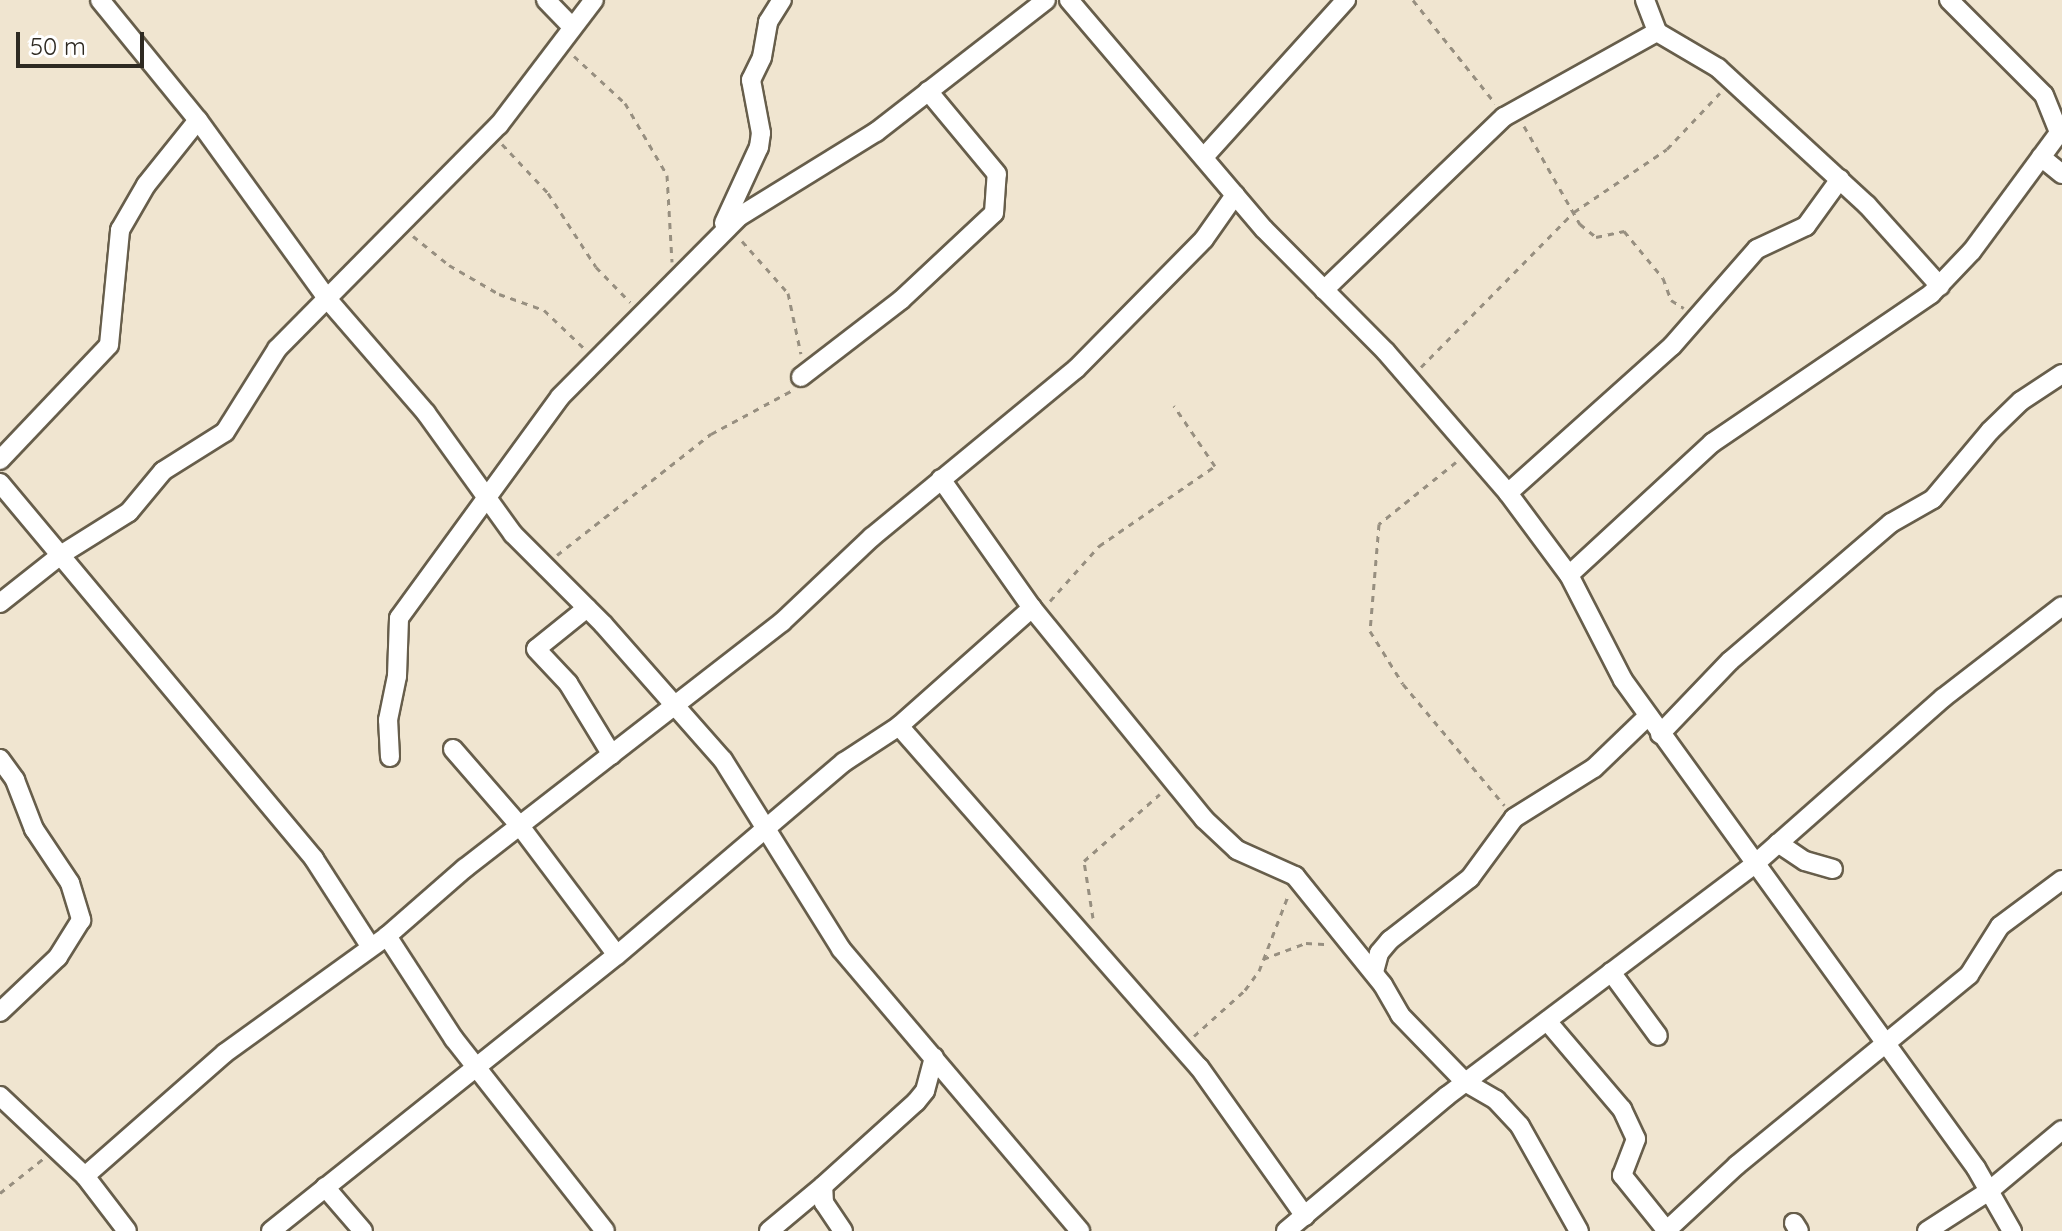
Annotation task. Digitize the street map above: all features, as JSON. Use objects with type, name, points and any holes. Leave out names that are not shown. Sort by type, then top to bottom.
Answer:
[{"type":"street","points":[[100,0],[198,120],[329,301],[426,413],[488,497],[544,565],[675,704],[729,769],[841,949],[1080,1231]]},
{"type":"street","points":[[546,0],[572,27]]},
{"type":"street","points":[[0,603],[62,554],[129,512],[163,471],[225,432],[259,370],[492,132],[594,0]]},
{"type":"street","points":[[722,233],[759,147],[751,80],[768,22],[782,0]]},
{"type":"street","points":[[390,757],[388,720],[397,676],[399,618],[488,497],[524,441],[594,361],[722,233],[772,193],[876,132],[1046,0]]},
{"type":"street","points":[[1069,0],[1235,195],[1409,378],[1508,493],[1569,575],[1598,639],[1660,734],[1757,862],[1889,1046],[1989,1191],[2012,1231]]},
{"type":"street","points":[[1204,157],[1346,0]]},
{"type":"street","points":[[1645,0],[1657,32],[1698,53],[1725,75],[1840,179],[1940,286]]},
{"type":"street","points":[[1569,575],[1720,436],[1940,286],[2060,131],[2044,95],[1949,0]]},
{"type":"street","points":[[1324,290],[1509,113],[1657,32]]},
{"type":"street","points":[[801,377],[901,300],[994,213],[997,174],[928,91]]},
{"type":"street","points":[[0,460],[109,345],[120,230],[146,185],[198,120]]},
{"type":"street","points":[[2041,157],[2062,174]]},
{"type":"street","points":[[1508,493],[1672,346],[1757,249],[1806,226],[1840,179]]},
{"type":"street","points":[[85,1176],[225,1053],[378,941],[782,622],[941,479],[1076,369],[1204,239],[1235,195]]},
{"type":"street","points":[[1660,734],[1730,661],[1891,523],[1933,499],[1990,431],[2021,401],[2062,374]]},
{"type":"street","points":[[941,479],[1034,611],[1204,819],[1237,850],[1295,876],[1350,948],[1374,972],[1400,1015],[1465,1082],[1496,1100],[1520,1126],[1579,1231]]},
{"type":"street","points":[[0,483],[314,859],[605,1231]]},
{"type":"street","points":[[1286,1231],[1465,1082],[1757,862],[1943,698],[2062,606]]},
{"type":"street","points":[[587,608],[536,649],[568,683],[612,755]]},
{"type":"street","points":[[271,1231],[474,1065],[617,955],[844,762],[899,726],[1034,611]]},
{"type":"street","points":[[1374,972],[1379,953],[1390,940],[1470,878],[1514,818],[1594,768],[1648,716]]},
{"type":"street","points":[[899,726],[1100,949],[1181,1045],[1266,1155],[1305,1216]]},
{"type":"street","points":[[453,749],[520,826],[617,955]]},
{"type":"street","points":[[0,759],[15,780],[34,829],[70,883],[81,920],[58,957],[0,1012]]},
{"type":"street","points":[[1778,843],[1805,861],[1833,869]]},
{"type":"street","points":[[1547,1021],[1622,1109],[1636,1139],[1622,1175],[1666,1231],[1737,1165],[1889,1046],[1969,975],[2000,926],[2062,880]]},
{"type":"street","points":[[1611,972],[1658,1036]]},
{"type":"street","points":[[769,1231],[916,1102],[925,1091],[934,1057]]},
{"type":"street","points":[[0,1096],[85,1176],[127,1231]]},
{"type":"street","points":[[1927,1231],[1989,1191],[2062,1130]]},
{"type":"street","points":[[823,1186],[824,1203],[843,1231]]},
{"type":"street","points":[[325,1187],[363,1231]]},
{"type":"path","points":[[1413,0],[1509,113],[1574,212],[1596,237],[1624,231],[1663,278],[1671,300],[1699,314]]},
{"type":"path","points":[[560,43],[625,103],[667,175],[666,216],[673,280]]},
{"type":"path","points":[[1409,378],[1574,212],[1667,149],[1719,97],[1725,75]]},
{"type":"path","points":[[492,132],[548,193],[596,267],[641,314]]},
{"type":"path","points":[[401,226],[449,265],[499,294],[544,310],[594,361]]},
{"type":"path","points":[[544,565],[711,434],[755,407],[785,398],[801,377],[793,303],[722,233]]},
{"type":"path","points":[[1034,611],[1099,546],[1215,466],[1174,406]]},
{"type":"path","points":[[1476,454],[1445,467],[1379,524],[1370,631],[1403,684],[1514,818]]},
{"type":"path","points":[[1100,949],[1084,861],[1175,781]]},
{"type":"path","points":[[1181,1045],[1226,1011],[1263,959],[1295,876]]},
{"type":"path","points":[[1263,959],[1306,943],[1350,948]]},
{"type":"path","points":[[0,1193],[57,1148]]}]
